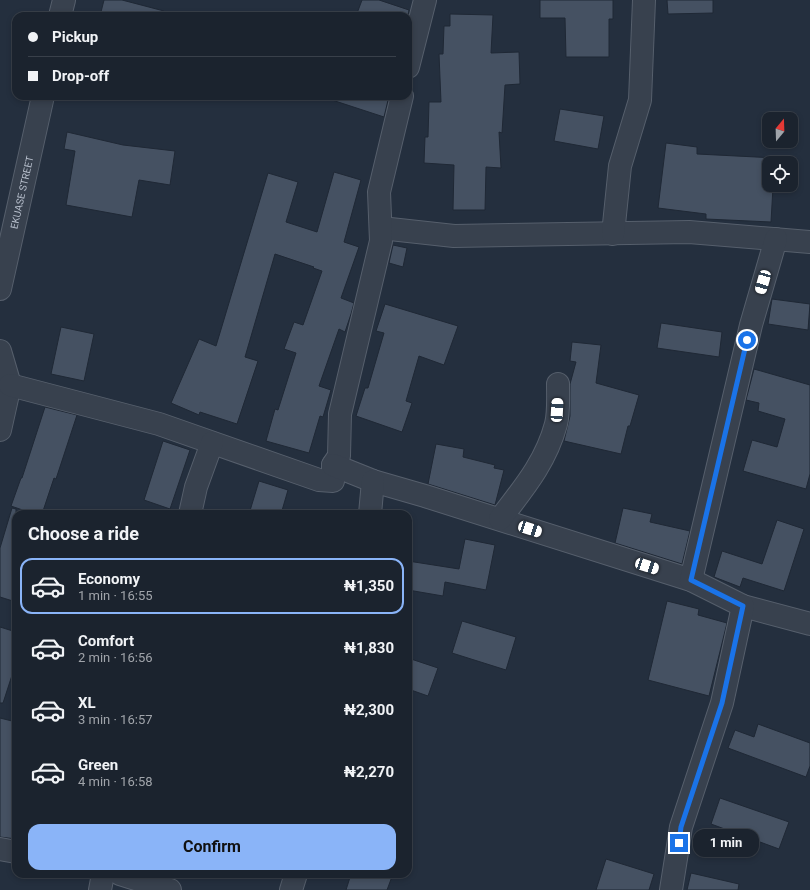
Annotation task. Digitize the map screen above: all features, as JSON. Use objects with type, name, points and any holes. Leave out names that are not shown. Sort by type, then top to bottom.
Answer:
[{"type":"street","points":[[61,12],[64,0]]},
{"type":"street","points":[[412,51],[425,0]]},
{"type":"street","points":[[613,234],[620,166],[640,100],[644,0]]},
{"type":"street","name":"EKUASE STREET","points":[[0,289],[42,100]]},
{"type":"street","points":[[10,385],[159,424],[319,480],[333,481],[333,465],[339,456],[340,414],[381,241],[380,192],[401,100]]},
{"type":"street","points":[[381,228],[454,236],[689,232],[810,242]]},
{"type":"street","points":[[691,580],[751,325],[776,239]]},
{"type":"street","points":[[0,351],[10,385],[0,430]]},
{"type":"street","points":[[500,519],[538,470],[556,423],[558,384]]},
{"type":"street","points":[[191,510],[196,486],[212,443]]},
{"type":"street","points":[[333,465],[373,481],[500,519],[691,580],[743,606],[810,624]]},
{"type":"street","points":[[370,510],[373,481]]},
{"type":"street","points":[[671,890],[681,827],[722,703],[743,606]]},
{"type":"street","points":[[0,848],[12,851]]},
{"type":"street","points":[[100,890],[102,878]]},
{"type":"street","points":[[132,878],[170,890]]},
{"type":"street","points":[[291,890],[295,878]]},
{"type":"building","points":[[104,0],[122,0],[164,11],[164,12],[101,12]]},
{"type":"building","points":[[362,0],[379,0],[409,10],[409,12],[358,12]]},
{"type":"building","points":[[540,0],[613,0],[613,19],[609,19],[609,57],[566,57],[565,18],[540,18]]},
{"type":"building","points":[[667,0],[713,0],[713,13],[668,14]]},
{"type":"building","points":[[450,14],[493,15],[491,53],[519,52],[520,84],[505,85],[502,133],[499,132],[501,168],[486,167],[485,210],[453,210],[454,165],[424,163],[425,137],[428,137],[429,102],[441,102],[439,54],[443,54],[444,26],[450,26]]},
{"type":"building","points":[[332,100],[388,100],[384,117]]},
{"type":"building","points":[[560,109],[604,116],[598,149],[554,141]]},
{"type":"building","points":[[67,132],[123,145],[175,151],[170,185],[139,180],[132,217],[66,205],[75,151],[64,149]]},
{"type":"building","points":[[666,143],[697,147],[697,154],[762,157],[762,192],[773,192],[771,222],[706,219],[706,214],[658,208]]},
{"type":"building","points":[[334,172],[361,180],[344,242],[359,247],[341,298],[354,303],[345,332],[339,329],[319,386],[331,390],[323,417],[320,416],[309,453],[266,441],[275,409],[278,410],[296,353],[284,349],[294,322],[303,325],[322,271],[313,268],[314,267],[275,254],[245,357],[258,361],[237,424],[200,412],[199,415],[171,403],[199,339],[216,346],[268,173],[298,182],[286,222],[317,232]]},
{"type":"building","points":[[393,245],[407,248],[403,267],[389,263]]},
{"type":"building","points":[[772,299],[810,304],[808,330],[768,324]]},
{"type":"building","points":[[385,304],[458,326],[444,365],[419,356],[406,401],[412,403],[402,432],[356,416],[365,388],[368,388],[384,333],[376,331]]},
{"type":"building","points":[[661,323],[722,332],[719,357],[657,348]]},
{"type":"building","points":[[61,327],[94,334],[84,381],[51,374]]},
{"type":"building","points":[[572,342],[601,345],[596,383],[639,395],[630,426],[628,426],[621,454],[564,441],[570,416],[570,384],[576,362],[570,361]]},
{"type":"building","points":[[754,369],[810,385],[810,474],[806,489],[743,471],[752,440],[777,447],[785,419],[758,411],[759,403],[746,400]]},
{"type":"building","points":[[45,407],[77,415],[56,479],[54,478],[43,510],[22,510],[11,506],[22,478]]},
{"type":"building","points":[[163,441],[190,450],[170,509],[144,500]]},
{"type":"building","points":[[436,444],[464,449],[463,457],[495,465],[494,468],[504,470],[495,505],[428,484]]},
{"type":"building","points":[[259,481],[288,490],[282,510],[250,510]]},
{"type":"building","points":[[12,508],[16,509],[12,510],[12,601],[0,597],[0,548]]},
{"type":"building","points":[[623,508],[652,514],[650,522],[690,531],[682,564],[615,543]]},
{"type":"building","points":[[777,520],[804,529],[784,591],[743,578],[740,587],[714,577],[722,551],[762,564]]},
{"type":"building","points":[[465,539],[495,545],[486,590],[445,582],[443,596],[412,591],[412,562],[459,569]]},
{"type":"building","points":[[667,601],[699,609],[698,615],[727,623],[709,696],[648,680]]},
{"type":"building","points":[[462,621],[516,637],[506,670],[452,653]]},
{"type":"building","points":[[0,627],[12,631],[12,675],[3,703],[0,703]]},
{"type":"building","points":[[412,659],[438,668],[428,696],[412,690]]},
{"type":"building","points":[[0,718],[12,721],[12,838],[0,837]]},
{"type":"building","points":[[758,724],[810,743],[810,766],[806,777],[728,748],[735,730],[754,737]]},
{"type":"building","points":[[720,798],[789,822],[779,849],[711,824]]},
{"type":"building","points":[[606,859],[654,874],[649,890],[596,890]]},
{"type":"building","points":[[691,873],[739,884],[738,890],[687,890]]},
{"type":"building","points":[[350,878],[392,878],[387,890],[346,890]]},
{"type":"route","points":[[679,843],[681,827],[722,703],[743,606],[691,580],[730,419],[747,340]]}]
